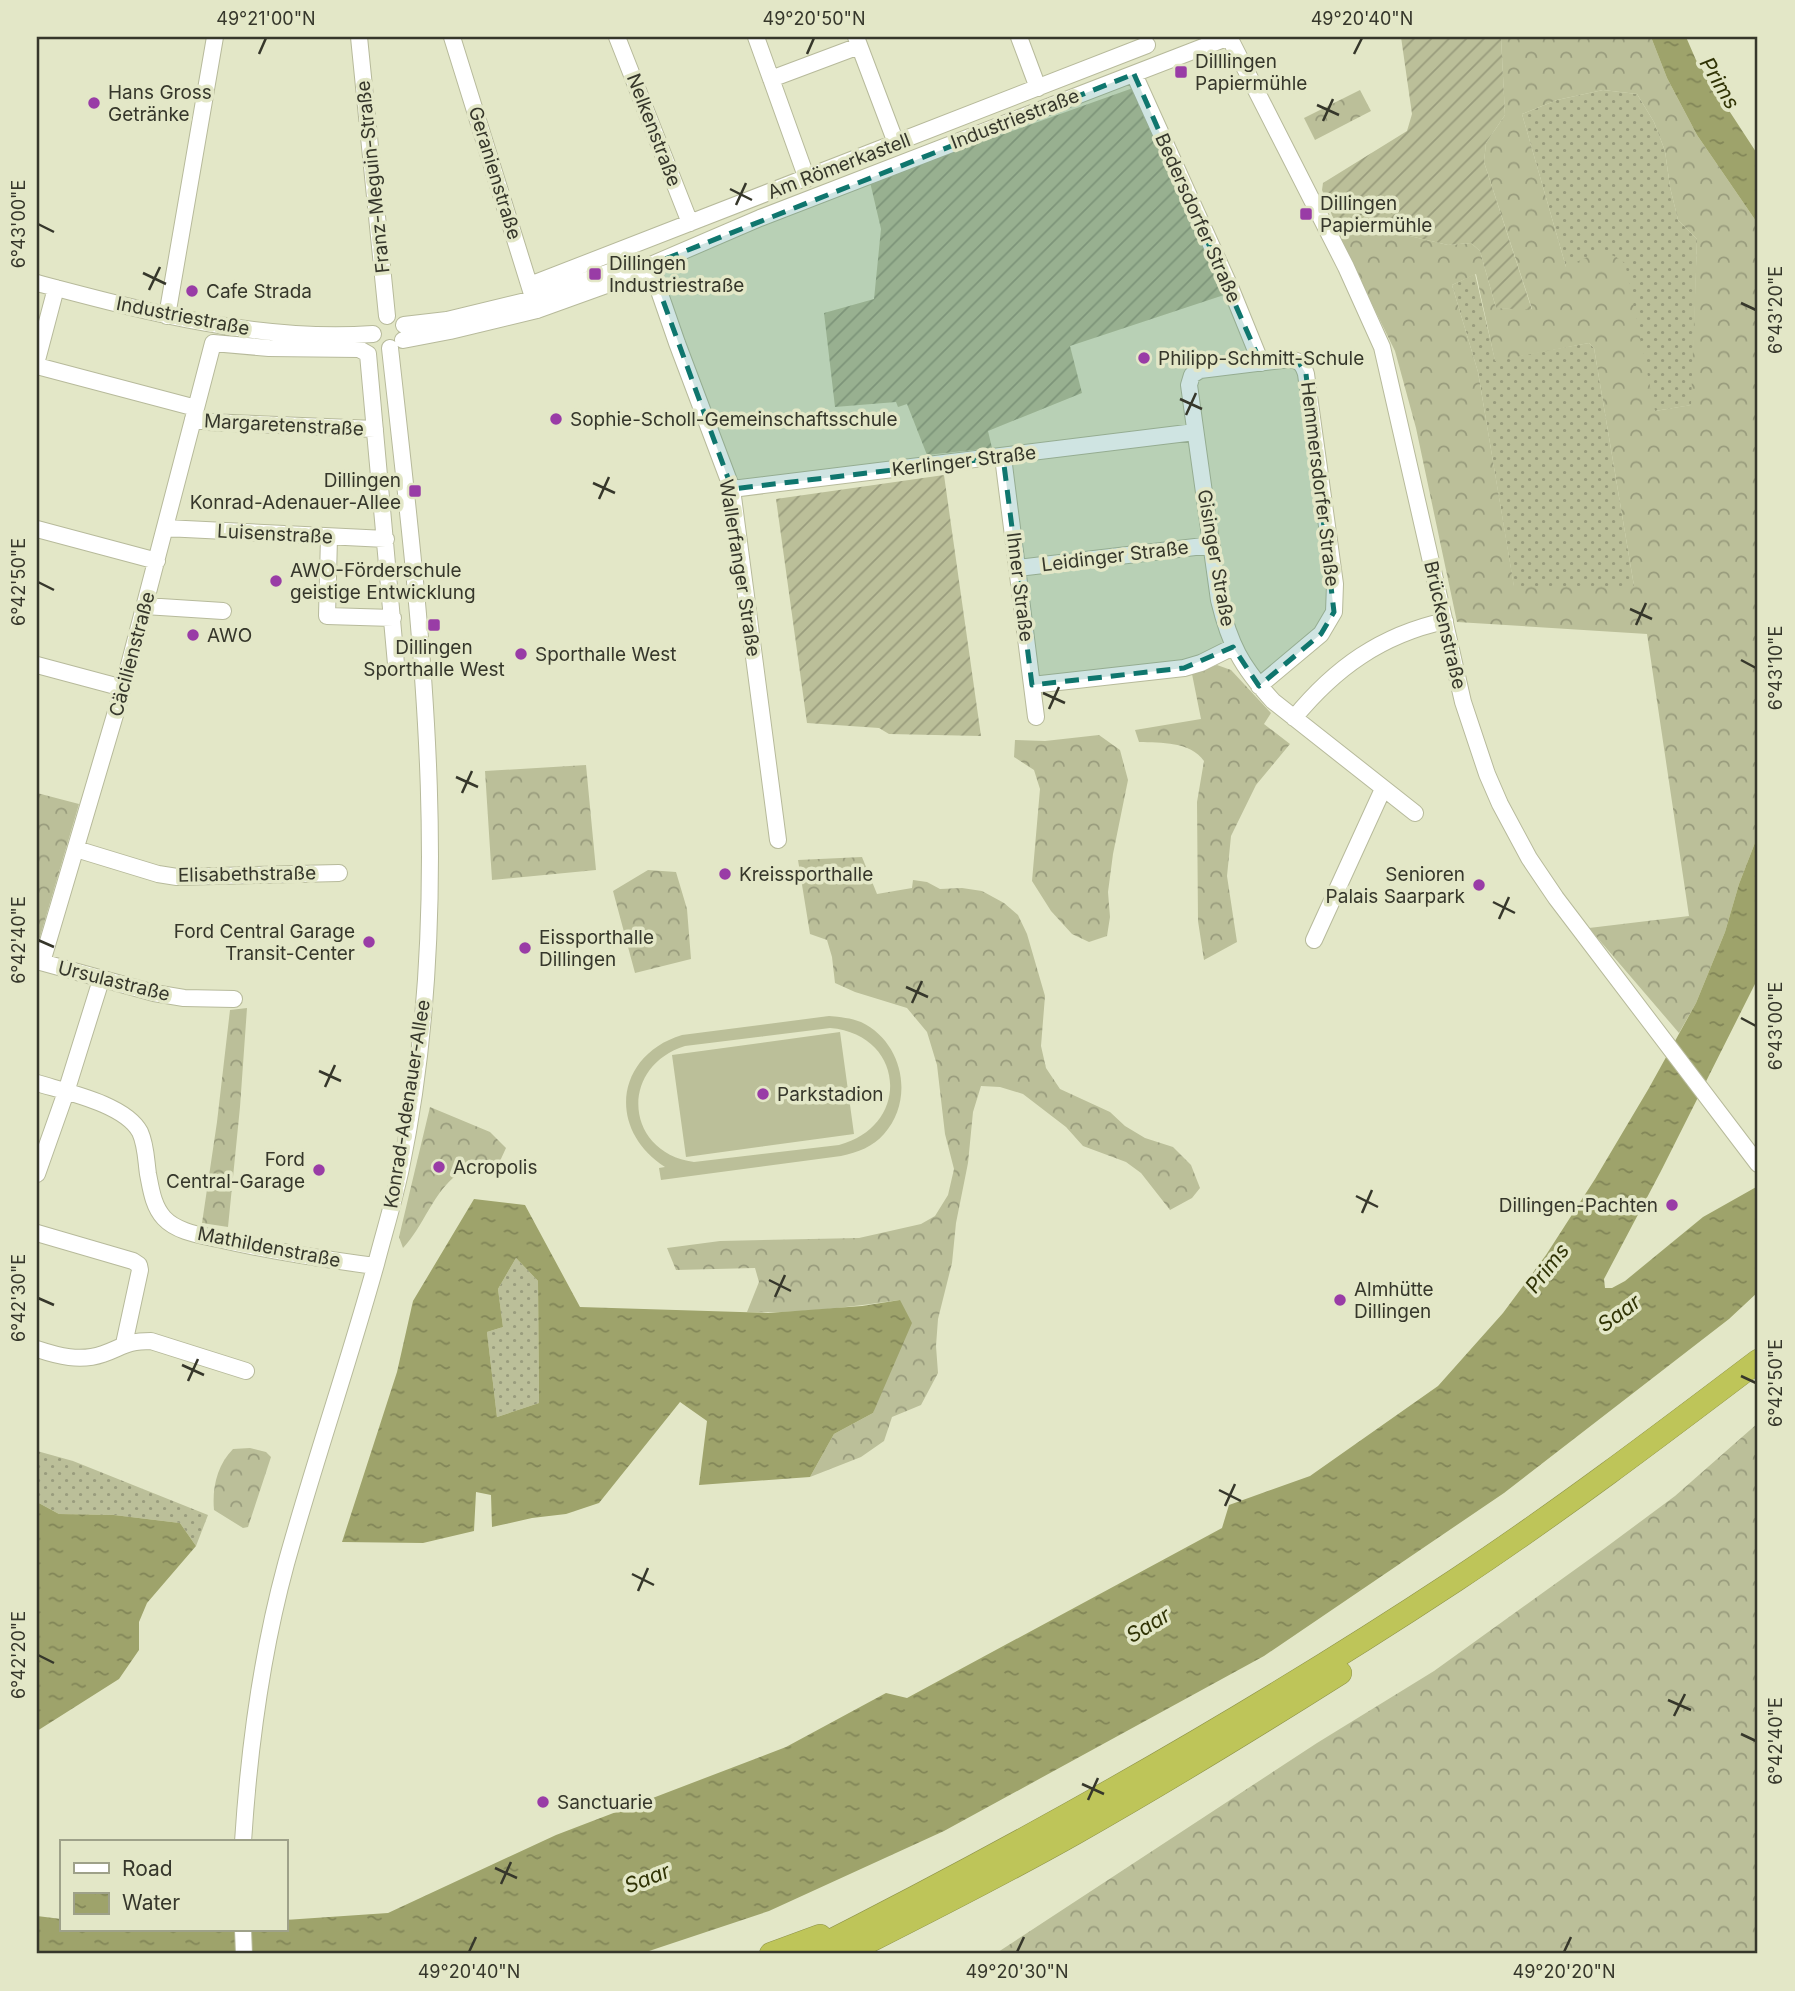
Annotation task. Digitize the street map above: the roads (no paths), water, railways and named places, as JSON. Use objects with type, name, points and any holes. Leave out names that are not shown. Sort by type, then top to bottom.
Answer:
[{"type":"highway","points":[[805,1954],[1076,1811],[1216,1731],[1343,1653],[1571,1500],[1758,1361]]},
{"type":"highway","points":[[844,1954],[1073,1834],[1224,1746],[1340,1673],[1466,1591],[1578,1513],[1758,1378]]},
{"type":"highway","points":[[771,1954],[875,1919]]},
{"type":"street","points":[[167,316],[215,37]]},
{"type":"street","name":"Franz-Meguin-Straße","points":[[359,37],[387,316]]},
{"type":"street","name":"Geranienstraße","points":[[452,37],[534,298]]},
{"type":"street","name":"Nelkenstraße","points":[[617,37],[690,223]]},
{"type":"street","points":[[756,37],[807,178]]},
{"type":"street","points":[[1019,37],[1038,88]]},
{"type":"street","name":"Industriestraße","points":[[399,338],[447,320],[534,298],[618,269],[648,266],[760,218],[1229,37]]},
{"type":"street","name":"Brückenstraße","points":[[1229,37],[1344,264],[1382,347],[1463,702],[1487,774],[1514,832],[1556,898],[1758,1164]]},
{"type":"street","points":[[771,79],[858,41],[896,143]]},
{"type":"street","points":[[1145,41],[1156,66]]},
{"type":"street","name":"Am Römerkastell","points":[[534,298],[690,223],[1038,88],[1145,41]]},
{"type":"street","name":"Bedersdorfer Straße","points":[[1134,74],[1231,289],[1261,363]]},
{"type":"street","name":"Wallerfanger Straße","points":[[648,266],[732,489],[778,840]]},
{"type":"street","name":"Industriestraße","points":[[37,283],[201,323],[323,334],[373,334]]},
{"type":"street","points":[[37,360],[56,288]]},
{"type":"street","points":[[387,316],[397,318],[399,338],[381,346],[373,334],[378,321],[387,316]]},
{"type":"street","name":"Konrad-Adenauer-Allee","points":[[243,1840],[249,1767],[264,1660],[286,1564],[375,1266],[401,1168],[425,1005],[430,917],[430,825],[424,686],[399,338]]},
{"type":"street","name":"Cäcilienstraße","points":[[39,961],[124,688],[213,343],[269,348],[359,349],[366,352],[370,357],[375,429]]},
{"type":"street","name":"Hemmersdorfer Straße","points":[[1192,375],[1200,370],[1290,359],[1304,365],[1329,545],[1334,612],[1321,634],[1259,685]]},
{"type":"street","name":"Margaretenstraße","points":[[37,366],[194,414],[208,422],[375,429]]},
{"type":"street","name":"Gisinger Straße","points":[[1192,375],[1189,386],[1219,600],[1233,647],[1273,701],[1415,813]]},
{"type":"street","points":[[375,429],[396,664]]},
{"type":"street","name":"Kerlinger Straße","points":[[732,489],[1195,432]]},
{"type":"street","name":"Ihner Straße","points":[[1003,457],[1035,718]]},
{"type":"street","name":"Luisenstraße","points":[[165,528],[386,539]]},
{"type":"street","points":[[37,529],[157,561]]},
{"type":"street","points":[[330,537],[327,616],[393,618]]},
{"type":"street","name":"Leidinger Straße","points":[[1018,568],[1212,545]]},
{"type":"street","points":[[145,606],[223,611]]},
{"type":"street","points":[[1294,718],[1327,681],[1371,649],[1411,630],[1445,621]]},
{"type":"street","points":[[1032,684],[1184,668],[1201,663],[1233,647]]},
{"type":"street","points":[[37,665],[124,688]]},
{"type":"street","points":[[1314,940],[1383,789]]},
{"type":"street","name":"Elisabethstraße","points":[[76,849],[158,874],[177,877],[339,873]]},
{"type":"street","name":"Ursulastraße","points":[[39,961],[155,993],[184,998],[234,999]]},
{"type":"street","points":[[37,1174],[101,980]]},
{"type":"street","name":"Mathildenstraße","points":[[37,1083],[118,1111],[135,1124],[144,1144],[155,1205],[162,1217],[170,1223],[189,1232],[215,1238],[375,1266]]},
{"type":"street","points":[[37,1233],[139,1265],[124,1344]]},
{"type":"street","points":[[37,1349],[69,1358],[87,1358],[124,1344],[151,1341],[246,1371]]},
{"type":"street","points":[[243,1932],[244,1954]]},
{"type":"water","points":[[1651,37],[1686,37],[1696,60],[1758,155],[1758,224],[1697,135],[1667,78]]},
{"type":"water","points":[[1758,835],[1758,978],[1604,1279],[1605,1288],[1612,1288],[1625,1281],[1703,1217],[1758,1186],[1758,1292],[1729,1319],[1504,1493],[1264,1656],[944,1831],[769,1911],[640,1954],[37,1954],[37,1916],[60,1919],[60,1932],[287,1932],[287,1920],[388,1913],[556,1835],[786,1747],[886,1693],[907,1698],[1222,1528],[1229,1505],[1310,1476],[1438,1386],[1503,1313],[1546,1255],[1595,1179],[1696,1003],[1725,932],[1739,884]]},
{"type":"water","points":[[474,1199],[525,1205],[580,1307],[768,1313],[862,1306],[900,1300],[912,1323],[873,1413],[834,1434],[810,1477],[699,1485],[707,1421],[680,1402],[599,1503],[566,1514],[492,1527],[491,1495],[476,1492],[474,1531],[423,1543],[342,1542],[397,1372],[413,1301]],"holes":[[[516,1258],[538,1281],[539,1403],[497,1417],[487,1332],[503,1327],[498,1289]]]},
{"type":"water","points":[[37,1502],[59,1514],[114,1515],[180,1523],[196,1546],[147,1603],[139,1622],[139,1650],[119,1679],[37,1731]]},
{"type":"place","name":"Dilllingen Papiermühle","points":[[1181,72]]},
{"type":"place","name":"Hans Gross Getränke","points":[[94,103]]},
{"type":"place","name":"Dillingen Papiermühle","points":[[1306,214]]},
{"type":"place","name":"Dillingen Industriestraße","points":[[595,274]]},
{"type":"place","name":"Cafe Strada","points":[[192,291]]},
{"type":"place","name":"Philipp-Schmitt-Schule","points":[[1144,358]]},
{"type":"place","name":"Sophie-Scholl-Gemeinschaftsschule","points":[[556,419]]},
{"type":"place","name":"Dillingen Konrad-Adenauer-Allee","points":[[415,491]]},
{"type":"place","name":"AWO-Förderschule geistige Entwicklung","points":[[276,581]]},
{"type":"place","name":"Dillingen Sporthalle West","points":[[434,625]]},
{"type":"place","name":"AWO","points":[[193,635]]},
{"type":"place","name":"Sporthalle West","points":[[521,654]]},
{"type":"place","name":"Kreissporthalle","points":[[725,874]]},
{"type":"place","name":"Senioren Palais Saarpark","points":[[1479,885]]},
{"type":"place","name":"Ford Central Garage Transit-Center","points":[[369,942]]},
{"type":"place","name":"Eissporthalle Dillingen","points":[[525,948]]},
{"type":"place","name":"Parkstadion","points":[[763,1094]]},
{"type":"place","name":"Acropolis","points":[[439,1167]]},
{"type":"place","name":"Ford Central-Garage","points":[[319,1170]]},
{"type":"place","name":"Dillingen-Pachten","points":[[1672,1205]]},
{"type":"place","name":"Almhütte Dillingen","points":[[1340,1300]]},
{"type":"place","name":"Sanctuarie","points":[[543,1802]]},
{"type":"water label","name":"Prims","points":[[1720,83]]},
{"type":"water label","name":"Prims","points":[[1547,1268]]},
{"type":"water label","name":"Saar","points":[[1619,1313]]},
{"type":"water label","name":"Saar","points":[[1148,1625]]},
{"type":"water label","name":"Saar","points":[[647,1878]]}]
